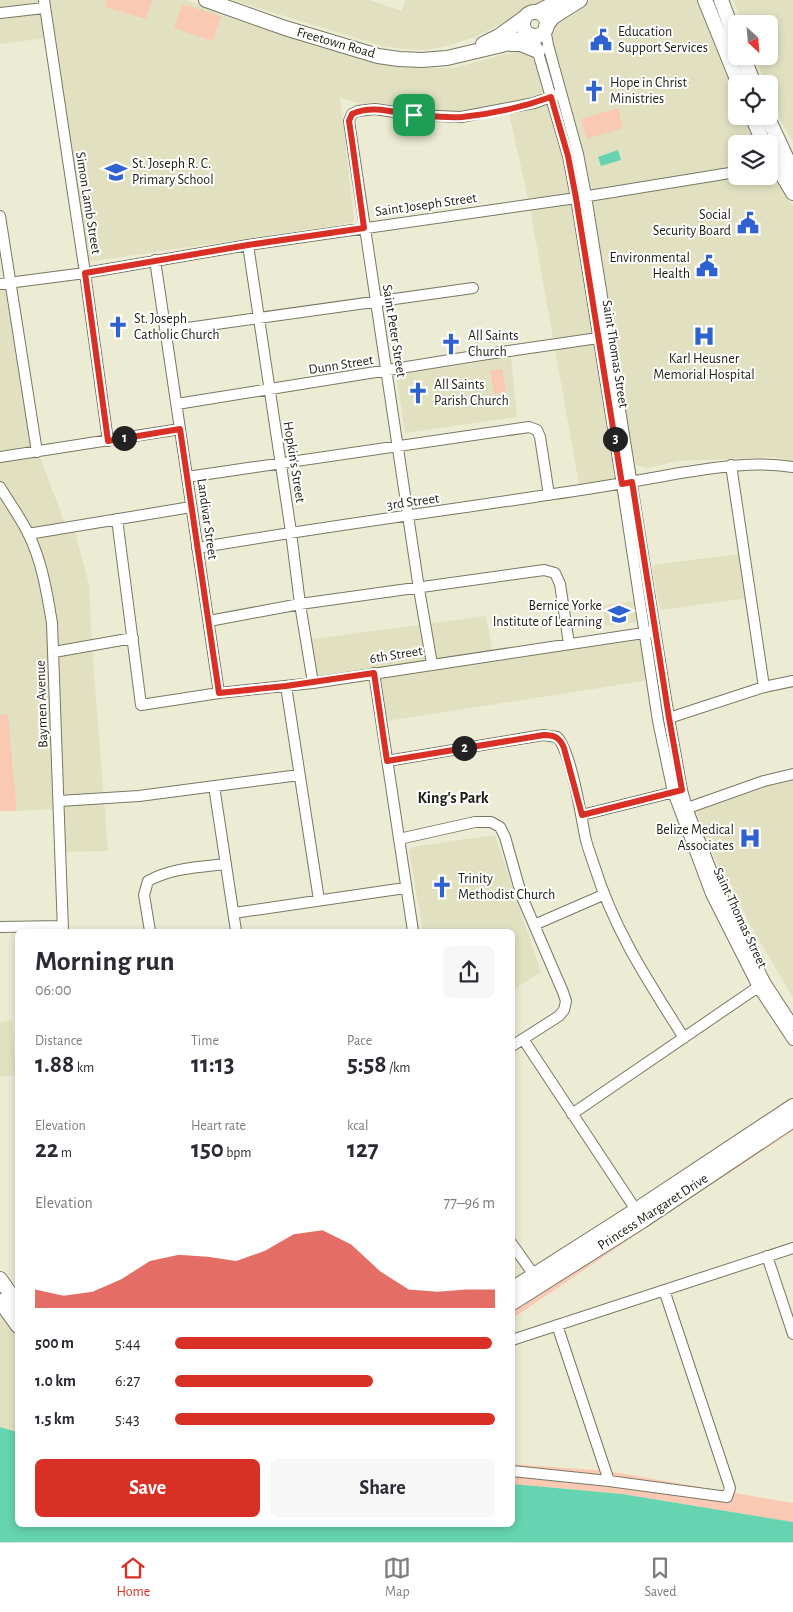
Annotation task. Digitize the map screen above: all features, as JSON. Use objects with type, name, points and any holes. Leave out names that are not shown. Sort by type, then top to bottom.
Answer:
[{"type":"main road","name":"Freetown Road","points":[[206,0],[235,4],[285,28],[378,56],[399,60],[447,58],[502,45],[539,31],[553,17],[580,0]]},
{"type":"main road","points":[[537,12],[544,17],[539,31],[525,30],[524,18],[561,0]]},
{"type":"main road","points":[[705,0],[735,75]]},
{"type":"main road","points":[[721,0],[728,19]]},
{"type":"main road","name":"Freetown Road","points":[[469,52],[499,36],[524,18]]},
{"type":"main road","points":[[502,45],[521,44],[538,51]]},
{"type":"main road","points":[[769,125],[779,164],[793,193]]},
{"type":"main road","name":"Princess Margaret Drive","points":[[515,1301],[793,1106]]},
{"type":"main road","name":"Princess Margaret Drive","points":[[515,1287],[639,1215],[793,1120]]},
{"type":"main road","points":[[0,1279],[15,1301]]},
{"type":"main road","points":[[0,1301],[15,1322]]},
{"type":"street","points":[[0,13],[44,4]]},
{"type":"street","name":"Simon Lamb Street","points":[[44,4],[85,273],[108,441]]},
{"type":"street","name":"Saint Thomas Street","points":[[539,31],[538,51],[556,95]]},
{"type":"street","name":"Saint Thomas Street","points":[[539,31],[556,95],[568,156],[581,197],[650,631],[669,718],[677,791]]},
{"type":"street","name":"Saint Peter Street","points":[[432,664],[397,446],[349,121],[352,114],[358,111],[375,109],[414,115],[461,117],[527,104],[556,95]]},
{"type":"street","name":"Saint Joseph Street","points":[[5,283],[85,273],[248,245],[581,197],[728,173]]},
{"type":"street","name":"Saint Thomas Street","points":[[581,197],[598,338],[627,483]]},
{"type":"street","points":[[0,216],[5,283],[36,452]]},
{"type":"street","name":"Hopkin's Street","points":[[248,245],[313,683]]},
{"type":"street","name":"Landivar Street","points":[[155,260],[219,693]]},
{"type":"street","points":[[166,331],[473,288]]},
{"type":"street","name":"Dunn Street","points":[[177,404],[598,338]]},
{"type":"street","points":[[187,477],[529,427],[537,430],[540,437],[549,495]]},
{"type":"street","points":[[0,457],[180,429]]},
{"type":"street","name":"3rd Street","points":[[197,548],[291,532],[627,483],[731,465],[776,464],[793,467]]},
{"type":"street","points":[[731,465],[764,687]]},
{"type":"street","name":"Baymen Avenue","points":[[0,487],[28,534],[37,557],[46,588],[52,623],[63,928]]},
{"type":"street","points":[[28,534],[191,507]]},
{"type":"street","points":[[54,652],[134,638],[118,519]]},
{"type":"street","points":[[209,621],[300,604],[419,589],[544,570],[555,573],[560,584],[569,644]]},
{"type":"street","name":"Saint Thomas Street","points":[[650,631],[658,721],[677,791],[711,894],[744,951],[793,1025]]},
{"type":"street","name":"6th Street","points":[[134,638],[141,705],[219,693],[313,683],[650,631]]},
{"type":"street","points":[[374,673],[413,929]]},
{"type":"street","points":[[669,718],[764,687],[793,681]]},
{"type":"street","points":[[286,686],[319,900]]},
{"type":"street","points":[[387,761],[544,735],[557,737],[562,742],[564,748],[582,815],[585,837],[603,895],[632,955],[684,1038]]},
{"type":"street","points":[[683,810],[764,781],[793,774]]},
{"type":"street","points":[[59,801],[139,796],[299,775]]},
{"type":"street","points":[[214,786],[236,929]]},
{"type":"street","points":[[582,815],[677,791]]},
{"type":"street","points":[[399,839],[475,822],[491,822],[500,827],[505,837],[522,897],[566,1001],[564,1010],[558,1016],[515,1044]]},
{"type":"street","points":[[150,929],[144,895],[148,881],[160,874],[175,870],[226,864]]},
{"type":"street","points":[[234,914],[406,888]]},
{"type":"street","points":[[534,925],[603,895]]},
{"type":"street","points":[[0,927],[63,928]]},
{"type":"street","name":"Saint Thomas Street","points":[[744,951],[758,987],[793,1040]]},
{"type":"street","points":[[572,1114],[758,987]]},
{"type":"street","points":[[523,1039],[639,1215]]},
{"type":"street","points":[[515,1248],[534,1275]]},
{"type":"street","points":[[515,1339],[793,1248]]},
{"type":"street","points":[[768,1256],[793,1334]]},
{"type":"street","points":[[515,1471],[609,1481],[727,1497],[730,1488],[664,1290]]},
{"type":"street","points":[[557,1325],[609,1481]]},
{"type":"shaded area","points":[[0,0],[185,0],[351,56],[384,63],[425,68],[454,68],[522,51],[533,58],[540,78],[561,69],[552,44],[551,29],[559,18],[591,0],[697,0],[705,15],[728,77],[728,125],[747,125],[751,135],[728,135],[728,185],[778,184],[793,206],[793,462],[776,457],[678,461],[648,468],[635,465],[639,480],[580,490],[529,203],[508,109],[440,117],[385,112],[340,97],[354,219],[352,223],[88,262],[55,37],[0,44]]},
{"type":"shaded area","points":[[107,0],[152,0],[146,19],[105,7]]},
{"type":"shaded area","points":[[232,0],[370,0],[402,11],[405,0],[541,0],[513,18],[475,37],[427,50],[382,46]]},
{"type":"shaded area","points":[[733,0],[793,0],[793,142],[778,114],[778,75],[762,75],[759,65],[778,65],[778,15],[739,15]]},
{"type":"shaded area","points":[[182,4],[221,16],[213,41],[174,28]]},
{"type":"shaded area","points":[[618,108],[623,128],[587,139],[581,119]]},
{"type":"shaded area","points":[[618,150],[621,160],[601,166],[598,157]]},
{"type":"shaded area","points":[[10,277],[37,449],[66,526],[76,535],[89,585],[108,851],[54,852],[55,809],[17,811],[8,715],[0,715],[0,280]]},
{"type":"shaded area","points":[[511,357],[517,417],[405,433],[396,375]]},
{"type":"shaded area","points":[[502,369],[506,392],[494,394],[490,371]]},
{"type":"shaded area","points":[[739,554],[749,598],[660,610],[652,565]]},
{"type":"shaded area","name":"Bernice Yorke Institute of Learning","points":[[634,601],[636,622],[605,626],[603,605]]},
{"type":"shaded area","points":[[486,616],[493,654],[643,635],[650,680],[381,722],[372,677],[315,681],[305,640]]},
{"type":"shaded area","points":[[8,714],[17,811],[0,811],[0,715]]},
{"type":"shaded area","points":[[793,777],[793,998],[750,925],[730,882],[726,884],[695,809]]},
{"type":"shaded area","points":[[495,835],[541,972],[515,989],[515,929],[423,929],[409,851],[413,847]]},
{"type":"shaded area","points":[[12,1020],[15,1075],[0,1077],[0,1022]]},
{"type":"shaded area","points":[[793,1124],[793,1131],[515,1317],[515,1311]]},
{"type":"shaded area","points":[[4,1316],[15,1331],[15,1431],[0,1427],[0,1317]]},
{"type":"shaded area","points":[[0,1427],[15,1431],[15,1527],[515,1527],[515,1484],[622,1494],[793,1522],[793,1542],[0,1542]]},
{"type":"shaded area","points":[[515,1464],[607,1471],[793,1503],[793,1522],[622,1494],[515,1484]]},
{"type":"place","name":"Education Support Services","points":[[601,40]]},
{"type":"place","name":"Hope in Christ Ministries","points":[[594,91]]},
{"type":"place","name":"St. Joseph R. C. Primary School","points":[[116,172]]},
{"type":"place","name":"Social Security Board","points":[[748,223]]},
{"type":"place","name":"Environmental Health","points":[[707,266]]},
{"type":"place","name":"St. Joseph Catholic Church","points":[[118,327]]},
{"type":"place","name":"Karl Heusner Memorial Hospital","points":[[704,336]]},
{"type":"place","name":"All Saints Church","points":[[451,344]]},
{"type":"place","name":"All Saints Parish Church","points":[[418,393]]},
{"type":"place","name":"Bernice Yorke Institute of Learning","points":[[619,614]]},
{"type":"place","name":"Belize Medical Associates","points":[[750,838]]},
{"type":"place","name":"Trinity Methodist Church","points":[[442,887]]},
{"type":"district","name":"King's Park","points":[[453,798]]},
{"type":"route","points":[[551,97],[568,156],[576,198],[622,484],[632,482],[682,790],[582,815],[562,742],[557,737],[551,735],[387,761],[374,673],[286,686],[219,693],[180,429],[108,441],[85,273],[248,245],[364,228],[349,121],[352,114],[358,111],[375,109],[414,115],[461,117],[534,103],[551,97]]}]
